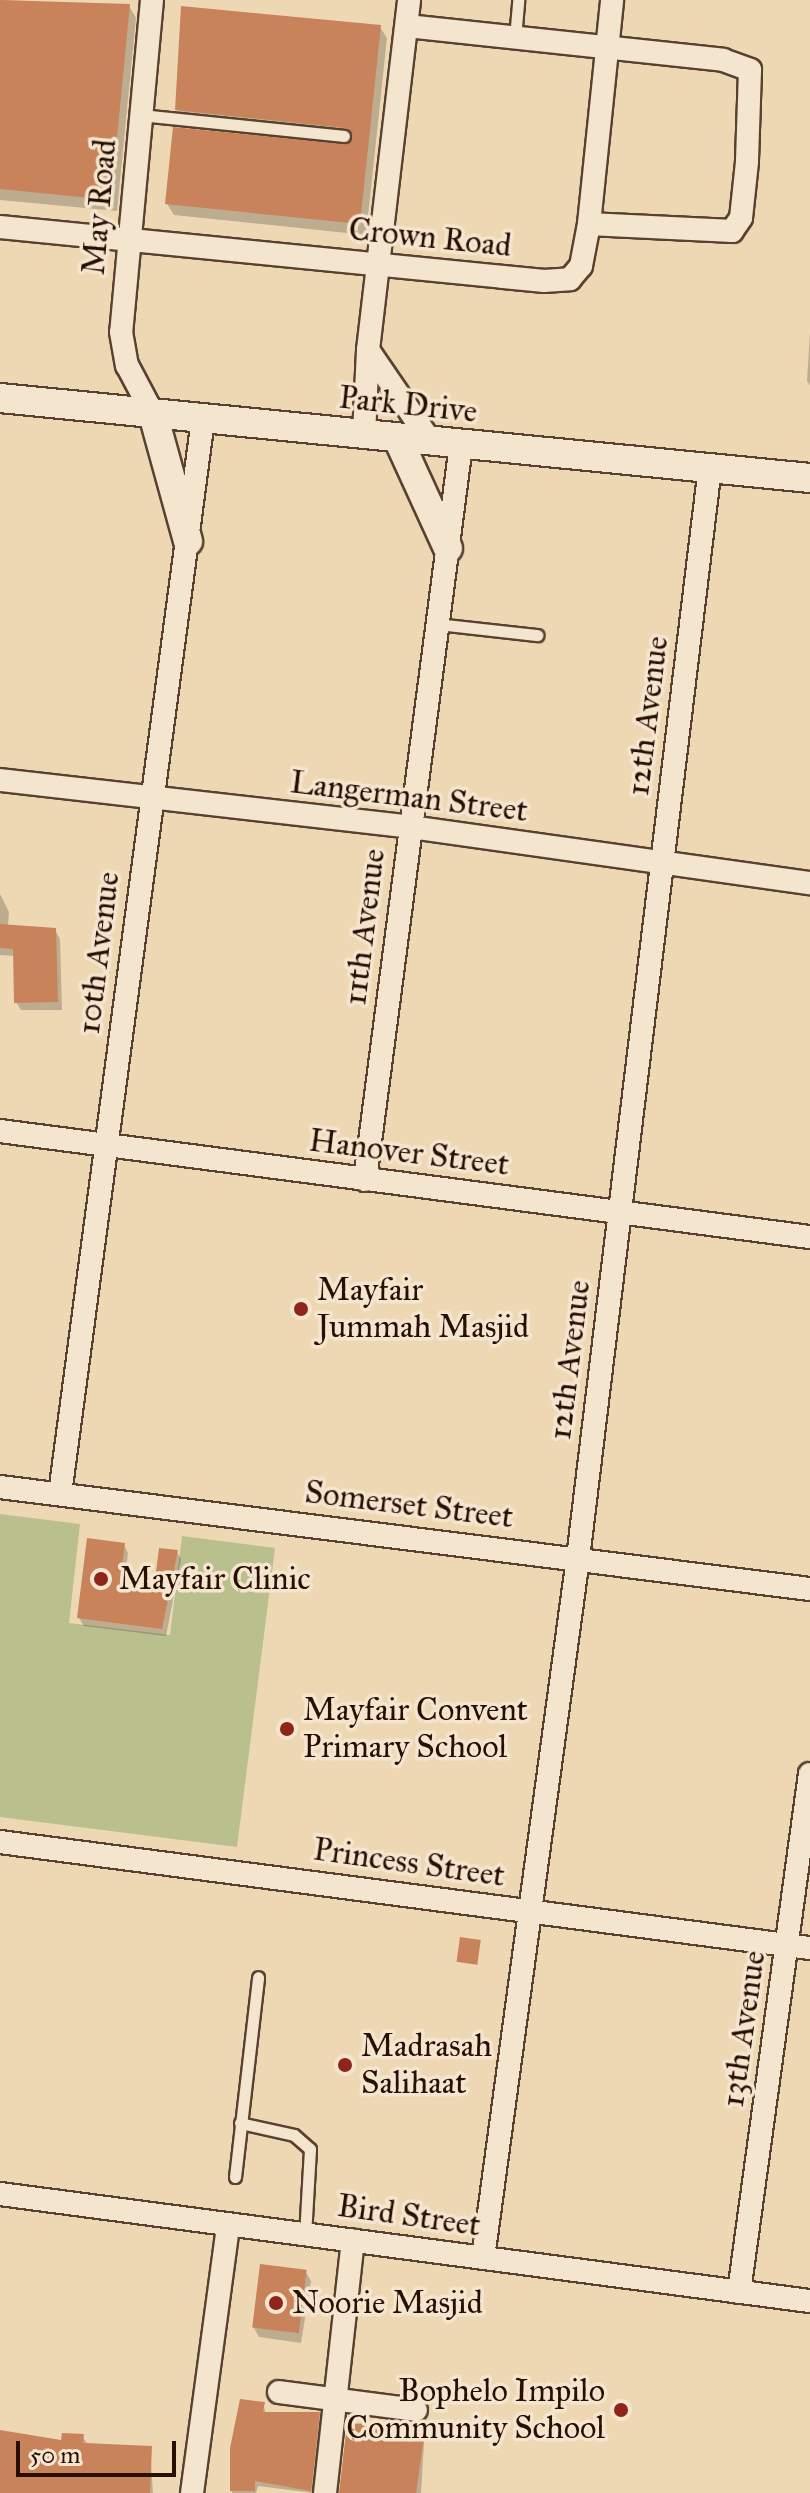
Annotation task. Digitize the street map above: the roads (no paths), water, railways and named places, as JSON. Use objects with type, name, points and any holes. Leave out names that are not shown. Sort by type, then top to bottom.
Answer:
[{"type":"street","name":"May Road","points":[[152,0],[129,239],[123,349],[153,414]]},
{"type":"street","points":[[364,435],[368,350],[382,265],[409,0]]},
{"type":"street","name":"Crown Road","points":[[0,227],[563,281],[581,266],[589,224],[612,0]]},
{"type":"street","points":[[407,26],[723,60],[750,70],[747,162],[741,218],[732,231],[589,224]]},
{"type":"street","points":[[368,350],[431,442]]},
{"type":"street","name":"Park Drive","points":[[0,398],[810,478]]},
{"type":"street","points":[[153,414],[172,469],[188,541]]},
{"type":"street","name":"10th Avenue","points":[[60,1494],[108,1144],[150,797],[203,419]]},
{"type":"street","points":[[398,439],[448,548]]},
{"type":"street","name":"11th Avenue","points":[[365,1180],[461,445]]},
{"type":"street","name":"12th Avenue","points":[[483,2258],[578,1558],[710,468]]},
{"type":"street","name":"Langerman Street","points":[[0,780],[410,827],[810,883]]},
{"type":"street","name":"Hanover Street","points":[[0,1131],[810,1237]]},
{"type":"street","name":"Somerset Street","points":[[0,1487],[810,1589]]},
{"type":"street","name":"13th Avenue","points":[[739,2292],[799,1946],[810,1774]]},
{"type":"street","name":"Princess Street","points":[[0,1842],[799,1946]]},
{"type":"street","name":"Bird Street","points":[[0,2194],[810,2301]]},
{"type":"street","points":[[192,2493],[228,2225]]},
{"type":"street","points":[[325,2493],[353,2241]]},
{"type":"street","points":[[279,2392],[416,2410]]},
{"type":"lane","points":[[515,38],[518,0]]},
{"type":"lane","points":[[141,115],[344,136]]},
{"type":"lane","points":[[437,624],[537,635]]},
{"type":"lane","points":[[235,2177],[258,1977]]},
{"type":"lane","points":[[240,2123],[294,2135],[310,2149],[305,2235]]},
{"type":"place","name":"Mayfair Jummah Masjid","points":[[301,1309]]},
{"type":"place","name":"Mayfair Clinic","points":[[101,1579]]},
{"type":"place","name":"Mayfair Convent Primary School","points":[[287,1729]]},
{"type":"place","name":"Madrasah Salihaat","points":[[345,2065]]},
{"type":"place","name":"Noorie Masjid","points":[[276,2303]]},
{"type":"place","name":"Bophelo Impilo Community School","points":[[621,2410]]}]
